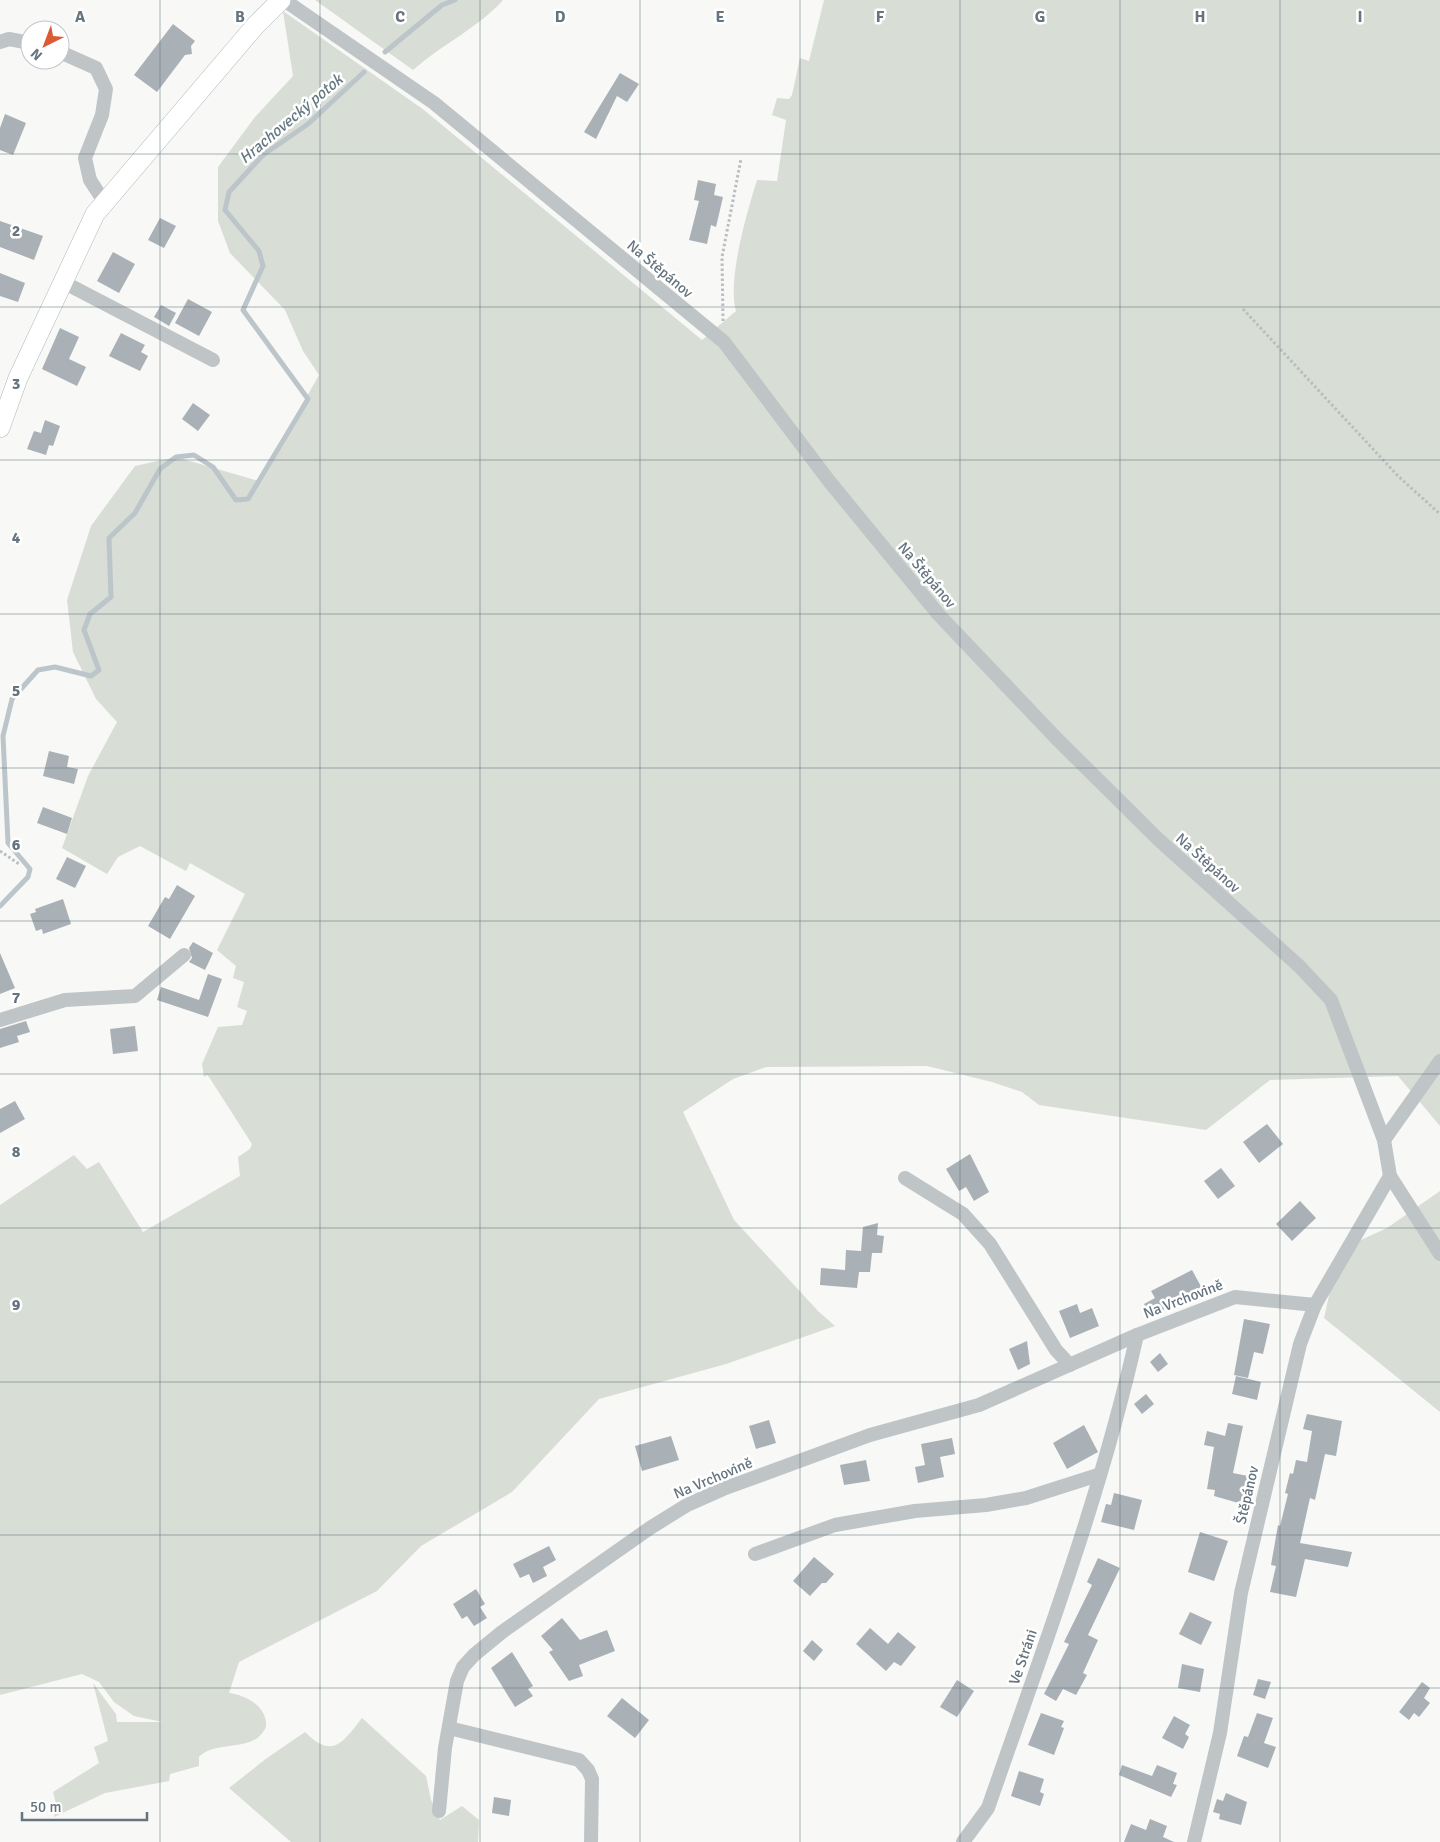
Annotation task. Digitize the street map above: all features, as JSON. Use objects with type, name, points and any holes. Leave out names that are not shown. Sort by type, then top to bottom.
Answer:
[{"type":"street","points":[[0,428],[18,378],[95,214],[255,26],[282,0]]},
{"type":"street","name":"Na Štěpánov","points":[[282,0],[434,103],[724,342],[829,481],[938,615],[1118,800],[1159,840],[1299,966],[1331,1000],[1384,1140],[1390,1176],[1440,1254]]},
{"type":"street","points":[[0,42],[9,38],[20,41]]},
{"type":"street","points":[[70,56],[96,68],[106,88],[102,115],[85,158],[90,180],[105,203]]},
{"type":"street","points":[[63,282],[213,360]]},
{"type":"street","points":[[0,1020],[65,1000],[135,996],[184,955]]},
{"type":"street","points":[[1384,1140],[1440,1061]]},
{"type":"street","name":"Štěpánov","points":[[1194,1842],[1220,1732],[1241,1593],[1300,1344],[1315,1305],[1390,1176]]},
{"type":"street","points":[[905,1178],[963,1214],[990,1244],[1056,1350],[1070,1365]]},
{"type":"street","name":"Na Vrchovině","points":[[439,1811],[457,1681],[464,1667],[474,1655],[502,1632],[687,1505],[870,1434],[979,1405],[1137,1334],[1235,1297],[1315,1305]]},
{"type":"street","name":"Ve Stráni","points":[[963,1842],[988,1808],[1081,1537],[1125,1390],[1137,1334]]},
{"type":"street","points":[[755,1554],[835,1525],[915,1511],[986,1505],[1026,1498],[1098,1476]]},
{"type":"street","points":[[449,1728],[579,1760],[588,1770],[592,1779],[592,1842]]},
{"type":"path","points":[[724,342],[722,257],[741,159]]},
{"type":"path","points":[[1243,309],[1398,476],[1440,514]]},
{"type":"path","points":[[0,851],[19,864]]},
{"type":"shaded area","points":[[315,0],[503,0],[471,28],[435,52],[413,70]]},
{"type":"shaded area","points":[[824,0],[1440,0],[1440,1126],[1398,1076],[1270,1080],[1206,1130],[1039,1105],[1022,1092],[992,1082],[927,1066],[766,1067],[733,1079],[683,1112],[734,1220],[818,1311],[835,1326],[726,1364],[599,1399],[512,1492],[421,1546],[377,1591],[239,1662],[229,1693],[242,1696],[255,1703],[266,1720],[266,1727],[253,1741],[206,1752],[199,1757],[199,1766],[170,1774],[169,1781],[105,1793],[54,1817],[56,1804],[53,1792],[99,1763],[94,1747],[108,1741],[93,1683],[116,1714],[117,1722],[163,1722],[134,1716],[114,1702],[99,1682],[82,1674],[0,1695],[0,1205],[74,1155],[87,1169],[99,1162],[143,1232],[240,1176],[238,1157],[250,1149],[252,1144],[209,1077],[207,1075],[204,1077],[202,1064],[218,1027],[242,1025],[247,1011],[237,1007],[244,982],[233,978],[236,966],[217,950],[245,894],[190,863],[186,871],[140,846],[118,857],[107,874],[62,848],[88,776],[117,722],[96,699],[73,652],[67,600],[91,526],[135,466],[176,457],[259,481],[319,375],[303,351],[285,310],[230,253],[218,221],[218,167],[255,117],[293,76],[283,11],[424,110],[702,340],[736,311],[734,282],[736,264],[757,180],[777,181],[786,120],[772,115],[777,98],[789,99],[792,95],[800,58],[809,61]]},
{"type":"shaded area","points":[[1440,1191],[1440,1412],[1324,1318],[1339,1250],[1387,1228]]},
{"type":"shaded area","points":[[362,1718],[426,1776],[431,1800],[440,1820],[462,1806],[479,1820],[478,1842],[291,1842],[229,1788],[267,1758],[305,1732],[323,1745],[330,1746],[343,1740]]},
{"type":"building","points":[[173,24],[195,41],[191,46],[192,54],[185,55],[157,92],[134,75]]},
{"type":"building","points":[[620,73],[639,84],[627,102],[617,96],[596,139],[584,132]]},
{"type":"building","points":[[5,114],[26,123],[13,155],[0,150],[0,128]]},
{"type":"building","points":[[698,180],[716,184],[714,195],[723,197],[716,227],[711,225],[707,244],[689,240],[699,201],[694,200]]},
{"type":"building","points":[[160,218],[176,226],[164,248],[148,240]]},
{"type":"building","points":[[0,221],[43,236],[34,260],[0,247]]},
{"type":"building","points":[[113,252],[135,264],[119,293],[97,281]]},
{"type":"building","points":[[0,273],[25,283],[18,302],[0,296]]},
{"type":"building","points":[[188,299],[212,312],[199,336],[175,323]]},
{"type":"building","points":[[161,305],[176,313],[169,326],[154,317]]},
{"type":"building","points":[[60,328],[79,337],[69,359],[86,367],[77,386],[42,369]]},
{"type":"building","points":[[121,333],[145,345],[141,352],[148,356],[140,371],[109,356]]},
{"type":"building","points":[[193,403],[210,415],[198,431],[182,419]]},
{"type":"building","points":[[45,420],[60,426],[53,446],[49,445],[46,455],[27,449],[34,431],[41,433]]},
{"type":"building","points":[[49,751],[69,756],[67,767],[78,769],[74,784],[43,776]]},
{"type":"building","points":[[43,807],[72,818],[67,834],[37,823]]},
{"type":"building","points":[[67,857],[86,866],[75,888],[56,879]]},
{"type":"building","points":[[177,885],[195,896],[170,939],[148,926],[165,897],[169,899]]},
{"type":"building","points":[[63,899],[71,924],[43,934],[42,929],[36,931],[30,914],[36,912],[35,909]]},
{"type":"building","points":[[193,942],[213,953],[205,970],[189,962],[192,958],[189,948]]},
{"type":"building","points":[[0,953],[15,988],[0,994]]},
{"type":"building","points":[[208,974],[222,979],[208,1017],[157,1000],[161,987],[199,1000]]},
{"type":"building","points":[[26,1021],[30,1032],[17,1036],[19,1042],[0,1048],[0,1029]]},
{"type":"building","points":[[135,1026],[138,1051],[113,1054],[110,1029]]},
{"type":"building","points":[[15,1101],[25,1119],[0,1133],[0,1109]]},
{"type":"building","points":[[1267,1124],[1283,1144],[1259,1163],[1243,1142]]},
{"type":"building","points":[[970,1154],[989,1192],[974,1201],[966,1187],[959,1191],[946,1169]]},
{"type":"building","points":[[1221,1168],[1235,1186],[1218,1199],[1204,1181]]},
{"type":"building","points":[[1300,1201],[1316,1218],[1292,1241],[1276,1224]]},
{"type":"building","points":[[878,1223],[877,1235],[884,1236],[882,1253],[872,1253],[870,1272],[859,1272],[857,1288],[820,1285],[821,1268],[845,1270],[846,1250],[861,1251],[863,1227]]},
{"type":"building","points":[[1192,1270],[1203,1290],[1151,1316],[1144,1304],[1155,1298],[1151,1291]]},
{"type":"building","points":[[1077,1304],[1080,1313],[1092,1308],[1099,1326],[1070,1338],[1059,1311]]},
{"type":"building","points":[[1244,1319],[1270,1324],[1263,1354],[1254,1352],[1248,1378],[1234,1375]]},
{"type":"building","points":[[1027,1341],[1030,1364],[1018,1370],[1009,1349]]},
{"type":"building","points":[[1160,1353],[1168,1364],[1158,1372],[1150,1362]]},
{"type":"building","points":[[1236,1376],[1261,1382],[1257,1400],[1232,1394]]},
{"type":"building","points":[[1146,1394],[1154,1404],[1142,1414],[1134,1404]]},
{"type":"building","points":[[1307,1414],[1342,1421],[1336,1456],[1325,1454],[1315,1500],[1310,1498],[1300,1543],[1352,1552],[1348,1567],[1305,1559],[1296,1597],[1270,1592],[1276,1566],[1271,1565],[1278,1525],[1280,1526],[1288,1494],[1285,1493],[1290,1473],[1293,1474],[1296,1460],[1307,1462],[1312,1431],[1303,1429]]},
{"type":"building","points":[[769,1420],[776,1443],[756,1449],[749,1426]]},
{"type":"building","points":[[1228,1423],[1243,1426],[1233,1473],[1248,1476],[1242,1504],[1214,1496],[1215,1490],[1207,1489],[1214,1447],[1204,1445],[1207,1431],[1225,1436]]},
{"type":"building","points":[[1084,1425],[1098,1452],[1067,1469],[1053,1443]]},
{"type":"building","points":[[671,1436],[679,1460],[642,1471],[635,1446]]},
{"type":"building","points":[[952,1438],[955,1454],[940,1457],[944,1477],[918,1483],[915,1467],[925,1465],[921,1444]]},
{"type":"building","points":[[866,1460],[870,1481],[844,1485],[840,1465]]},
{"type":"building","points":[[1114,1493],[1142,1500],[1134,1530],[1101,1522],[1106,1504],[1111,1505]]},
{"type":"building","points":[[1200,1532],[1228,1541],[1214,1581],[1188,1572]]},
{"type":"building","points":[[549,1546],[556,1560],[543,1567],[547,1576],[533,1583],[529,1574],[520,1578],[513,1564]]},
{"type":"building","points":[[814,1557],[834,1574],[810,1596],[793,1581]]},
{"type":"building","points":[[1098,1558],[1120,1568],[1088,1635],[1098,1640],[1083,1673],[1087,1675],[1076,1695],[1063,1689],[1056,1701],[1044,1694],[1069,1644],[1064,1642],[1092,1585],[1087,1582]]},
{"type":"building","points":[[476,1589],[485,1604],[480,1607],[487,1618],[474,1626],[467,1616],[462,1619],[453,1604]]},
{"type":"building","points":[[1190,1612],[1212,1622],[1201,1645],[1179,1634]]},
{"type":"building","points":[[562,1618],[580,1640],[607,1630],[615,1651],[579,1665],[583,1676],[569,1681],[549,1652],[553,1650],[541,1636]]},
{"type":"building","points":[[870,1628],[888,1644],[898,1632],[916,1647],[901,1666],[894,1662],[886,1671],[856,1644]]},
{"type":"building","points":[[812,1640],[823,1650],[814,1661],[803,1651]]},
{"type":"building","points":[[512,1652],[533,1686],[528,1689],[533,1696],[515,1707],[491,1668]]},
{"type":"building","points":[[1182,1664],[1204,1669],[1200,1692],[1178,1688]]},
{"type":"building","points":[[1258,1679],[1271,1682],[1265,1699],[1253,1695]]},
{"type":"building","points":[[957,1680],[974,1691],[957,1717],[940,1707]]},
{"type":"building","points":[[1422,1682],[1430,1688],[1424,1698],[1430,1703],[1419,1717],[1414,1713],[1409,1720],[1399,1712]]},
{"type":"building","points":[[622,1698],[649,1720],[635,1738],[607,1716]]},
{"type":"building","points":[[1041,1713],[1064,1721],[1061,1727],[1064,1728],[1054,1755],[1028,1745]]},
{"type":"building","points":[[1257,1713],[1273,1718],[1264,1743],[1276,1747],[1268,1768],[1237,1756],[1244,1736],[1248,1737]]},
{"type":"building","points":[[1174,1716],[1190,1725],[1185,1734],[1189,1737],[1183,1749],[1162,1738]]},
{"type":"building","points":[[1122,1765],[1152,1776],[1157,1765],[1177,1773],[1173,1784],[1177,1785],[1171,1797],[1119,1775]]},
{"type":"building","points":[[1019,1771],[1044,1779],[1040,1792],[1044,1794],[1040,1806],[1011,1796]]},
{"type":"building","points":[[1226,1793],[1247,1802],[1241,1825],[1219,1819],[1220,1814],[1213,1812],[1217,1799],[1223,1801]]},
{"type":"building","points":[[494,1797],[511,1800],[509,1816],[492,1813]]},
{"type":"building","points":[[1150,1819],[1167,1826],[1163,1837],[1174,1842],[1124,1842],[1131,1824],[1146,1830]]},
{"type":"waterway","name":"Hrachovecký potok","points":[[385,52],[442,5],[455,0]]},
{"type":"waterway","name":"Hrachovecký potok","points":[[0,906],[28,877],[30,869],[8,843],[3,736],[12,699],[38,670],[55,667],[91,676],[99,670],[84,630],[90,614],[111,597],[109,538],[135,513],[160,469],[176,457],[194,455],[213,467],[236,500],[248,499],[308,399],[243,310],[263,266],[259,251],[225,210],[229,192],[263,155],[308,124],[364,72]]}]
